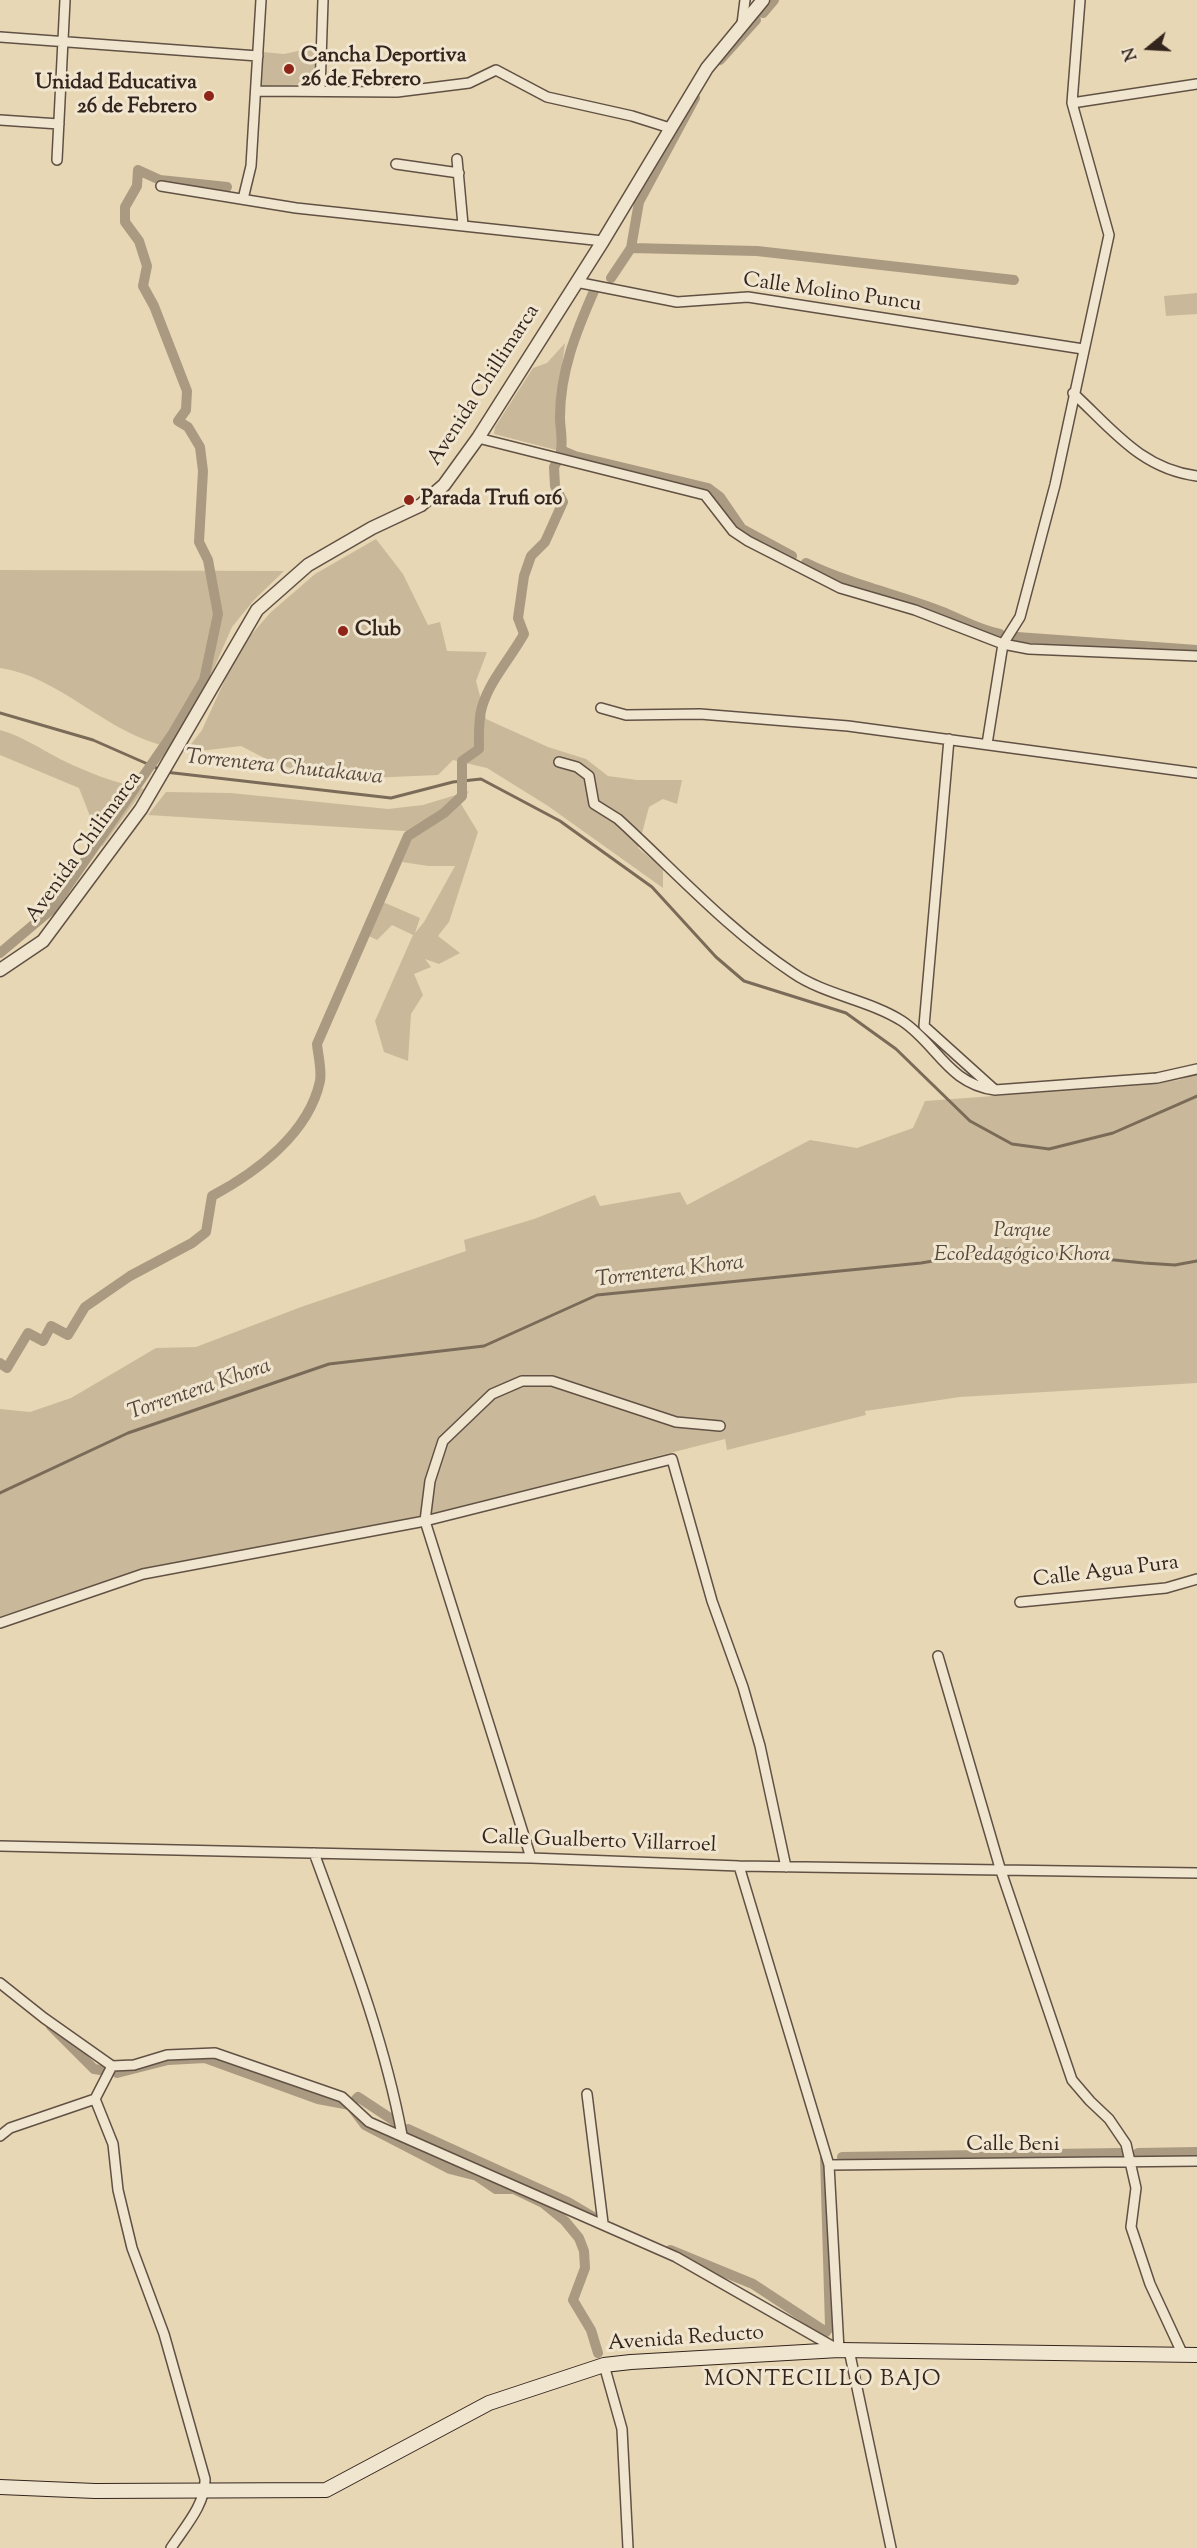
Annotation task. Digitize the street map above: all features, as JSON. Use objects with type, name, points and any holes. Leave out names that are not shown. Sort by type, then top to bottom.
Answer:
[{"type":"main road","name":"Avenida Reducto","points":[[0,2487],[95,2491],[326,2490],[489,2403],[604,2365],[844,2350],[1197,2355]]},
{"type":"street","points":[[57,160],[65,0]]},
{"type":"street","points":[[243,199],[251,166],[261,0]]},
{"type":"street","points":[[320,90],[323,0]]},
{"type":"street","points":[[742,24],[745,0]]},
{"type":"street","name":"Avenida Chillimarca","points":[[168,766],[236,641],[256,610],[308,566],[372,528],[421,505],[444,485],[478,438],[603,241],[707,68],[763,0]]},
{"type":"street","points":[[987,744],[1003,644],[1020,617],[1055,485],[1073,393],[1109,235],[1072,103],[1080,0]]},
{"type":"street","points":[[0,37],[258,56]]},
{"type":"street","points":[[257,91],[397,92],[469,83],[496,70],[547,97],[632,116],[670,128]]},
{"type":"street","points":[[1072,103],[1197,84]]},
{"type":"street","points":[[0,120],[59,124]]},
{"type":"street","points":[[457,159],[463,225]]},
{"type":"street","points":[[396,164],[459,173]]},
{"type":"street","points":[[161,186],[296,208],[603,241]]},
{"type":"street","name":"Calle Molino Puncu","points":[[576,282],[677,302],[748,297],[1083,349]]},
{"type":"street","points":[[1073,393],[1142,458],[1183,474],[1197,476]]},
{"type":"street","points":[[478,438],[705,495],[733,531],[748,541],[831,583],[915,610],[1003,644],[1029,649],[1197,656]]},
{"type":"street","points":[[601,708],[626,715],[700,714],[848,726],[1197,773]]},
{"type":"street","points":[[949,739],[924,1026],[995,1090]]},
{"type":"street","points":[[559,762],[577,767],[589,776],[594,804],[618,819],[745,938],[795,975],[902,1022],[963,1081],[978,1088],[995,1090],[1157,1078],[1197,1069]]},
{"type":"street","name":"Avenida Chilimarca","points":[[0,970],[43,941],[141,808],[168,766]]},
{"type":"street","points":[[531,1858],[425,1521],[430,1481],[443,1442],[492,1394],[522,1381],[552,1381],[676,1422],[720,1426]]},
{"type":"street","points":[[0,1623],[143,1574],[425,1521],[672,1459],[712,1601],[743,1687],[757,1736],[786,1867]]},
{"type":"street","name":"Calle Agua Pura","points":[[1020,1602],[1166,1588],[1197,1579]]},
{"type":"street","points":[[938,1656],[1000,1868],[1065,2051],[1072,2079],[1109,2119],[1126,2144],[1136,2188],[1131,2227],[1150,2284],[1183,2355]]},
{"type":"street","name":"Calle Gualberto Villarroel","points":[[0,1846],[531,1858],[739,1866],[1000,1868],[1197,1873]]},
{"type":"street","points":[[314,1853],[367,2000],[394,2090],[402,2136]]},
{"type":"street","points":[[739,1866],[829,2165],[844,2350],[891,2548]]},
{"type":"street","points":[[0,1983],[44,2018],[112,2066],[134,2065],[167,2055],[215,2053],[342,2097],[369,2121],[603,2223],[675,2257],[844,2350]]},
{"type":"street","points":[[0,2136],[10,2128],[95,2099],[112,2066]]},
{"type":"street","points":[[587,2094],[603,2223]]},
{"type":"street","points":[[95,2099],[113,2144],[118,2190],[132,2248],[164,2334],[191,2426],[206,2489],[198,2507],[171,2548]]},
{"type":"street","name":"Calle Beni","points":[[829,2165],[1197,2161]]},
{"type":"street","points":[[604,2365],[622,2429],[628,2548]]},
{"type":"green space","name":"Cancha Deportiva 26 de Febrero","points":[[317,47],[316,84],[262,86],[263,52],[284,54]]},
{"type":"green space","points":[[1197,293],[1197,314],[1166,316],[1164,296]]},
{"type":"green space","points":[[565,343],[556,418],[559,437],[556,450],[494,434],[495,427],[533,368],[547,363]]},
{"type":"green space","name":"Club","points":[[376,539],[403,574],[428,625],[440,622],[447,651],[487,652],[476,681],[486,719],[548,747],[586,759],[608,776],[637,780],[682,780],[677,804],[663,799],[649,807],[638,848],[663,869],[663,888],[548,806],[487,768],[453,760],[438,775],[324,780],[270,761],[241,746],[184,753],[202,730],[239,649],[270,613],[315,574]]},
{"type":"green space","points":[[0,570],[284,571],[254,600],[232,627],[208,682],[170,747],[147,741],[126,731],[44,682],[23,673],[0,668]]},
{"type":"green space","points":[[0,730],[90,773],[144,789],[102,847],[79,788],[0,755]]},
{"type":"green space","points":[[469,791],[461,804],[478,832],[449,922],[438,936],[460,953],[439,964],[425,959],[431,967],[414,974],[423,995],[411,1014],[408,1061],[384,1052],[375,1021],[413,935],[392,925],[377,940],[369,936],[383,902],[420,918],[415,933],[424,922],[455,866],[428,866],[402,862],[413,837],[420,832],[148,815],[166,792],[231,793],[388,809],[423,805]]},
{"type":"green space","name":"Parque EcoPedagógico Khora","points":[[1197,1073],[1197,1383],[960,1397],[865,1411],[866,1415],[727,1450],[725,1439],[430,1514],[142,1571],[0,1617],[0,1409],[30,1412],[71,1398],[156,1348],[196,1347],[301,1307],[466,1251],[464,1240],[534,1219],[595,1195],[600,1206],[680,1192],[687,1205],[810,1140],[857,1148],[913,1128],[925,1101],[1133,1086],[1179,1080]]},
{"type":"waterway","points":[[763,13],[774,0]]},
{"type":"waterway","points":[[720,60],[756,20]]},
{"type":"waterway","points":[[611,278],[631,248],[639,202],[695,98]]},
{"type":"waterway","points":[[0,953],[51,910],[173,733],[204,680],[218,614],[208,560],[199,542],[203,471],[200,447],[188,427],[178,421],[186,410],[187,391],[154,306],[143,286],[147,266],[139,241],[125,222],[125,207],[137,186],[138,170],[160,180],[227,187]]},
{"type":"waterway","points":[[631,248],[757,251],[1014,280]]},
{"type":"waterway","points":[[594,291],[575,337],[566,368],[561,400],[561,450],[575,456],[708,488],[720,497],[742,529],[792,556]]},
{"type":"waterway","points":[[0,1363],[7,1368],[28,1333],[43,1341],[51,1326],[68,1335],[85,1307],[130,1276],[192,1243],[206,1232],[212,1196],[263,1163],[279,1149],[305,1118],[320,1081],[317,1044],[408,836],[444,813],[462,796],[462,761],[479,749],[482,707],[495,679],[524,634],[518,618],[524,576],[531,556],[545,542],[563,502],[555,486],[554,467],[558,460]]},
{"type":"waterway","points":[[806,563],[839,577],[1000,634]]},
{"type":"waterway","points":[[1017,637],[1197,650]]},
{"type":"waterway","name":"Torrentera Chutakawa","points":[[0,713],[93,740],[159,769]]},
{"type":"waterway","name":"Torrentera Chutakawa","points":[[165,772],[391,798],[453,782],[481,779],[560,821],[652,887],[716,957],[744,981],[846,1013],[896,1049],[970,1121],[1012,1144],[1049,1149],[1113,1133],[1197,1096]]},
{"type":"waterway","name":"Torrentera Khora","points":[[0,1493],[128,1433],[329,1364],[484,1346],[597,1295],[921,1263],[1005,1249],[1175,1265],[1197,1261]]},
{"type":"waterway","points":[[51,2026],[94,2069],[101,2070]]},
{"type":"waterway","points":[[117,2073],[168,2060],[205,2058],[318,2099],[350,2105],[365,2125],[450,2169],[477,2176],[496,2189],[514,2189],[543,2203],[565,2221],[579,2238],[584,2251],[585,2268],[573,2300],[591,2330],[598,2353]]},
{"type":"waterway","points":[[356,2099],[358,2097],[399,2124]]},
{"type":"waterway","points":[[408,2129],[568,2202],[595,2218]]},
{"type":"waterway","points":[[1138,2153],[1197,2152]]},
{"type":"waterway","points":[[842,2157],[1122,2153]]},
{"type":"waterway","points":[[670,2250],[753,2284],[826,2332],[830,2326],[825,2157]]},
{"type":"place","name":"Cancha Deportiva 26 de Febrero","points":[[289,69]]},
{"type":"place","name":"Unidad Educativa 26 de Febrero","points":[[209,96]]},
{"type":"place","name":"Parada Trufi 016","points":[[409,500]]},
{"type":"place","name":"Club","points":[[343,631]]},
{"type":"district","name":"MONTECILLO BAJO","points":[[823,2381]]}]
